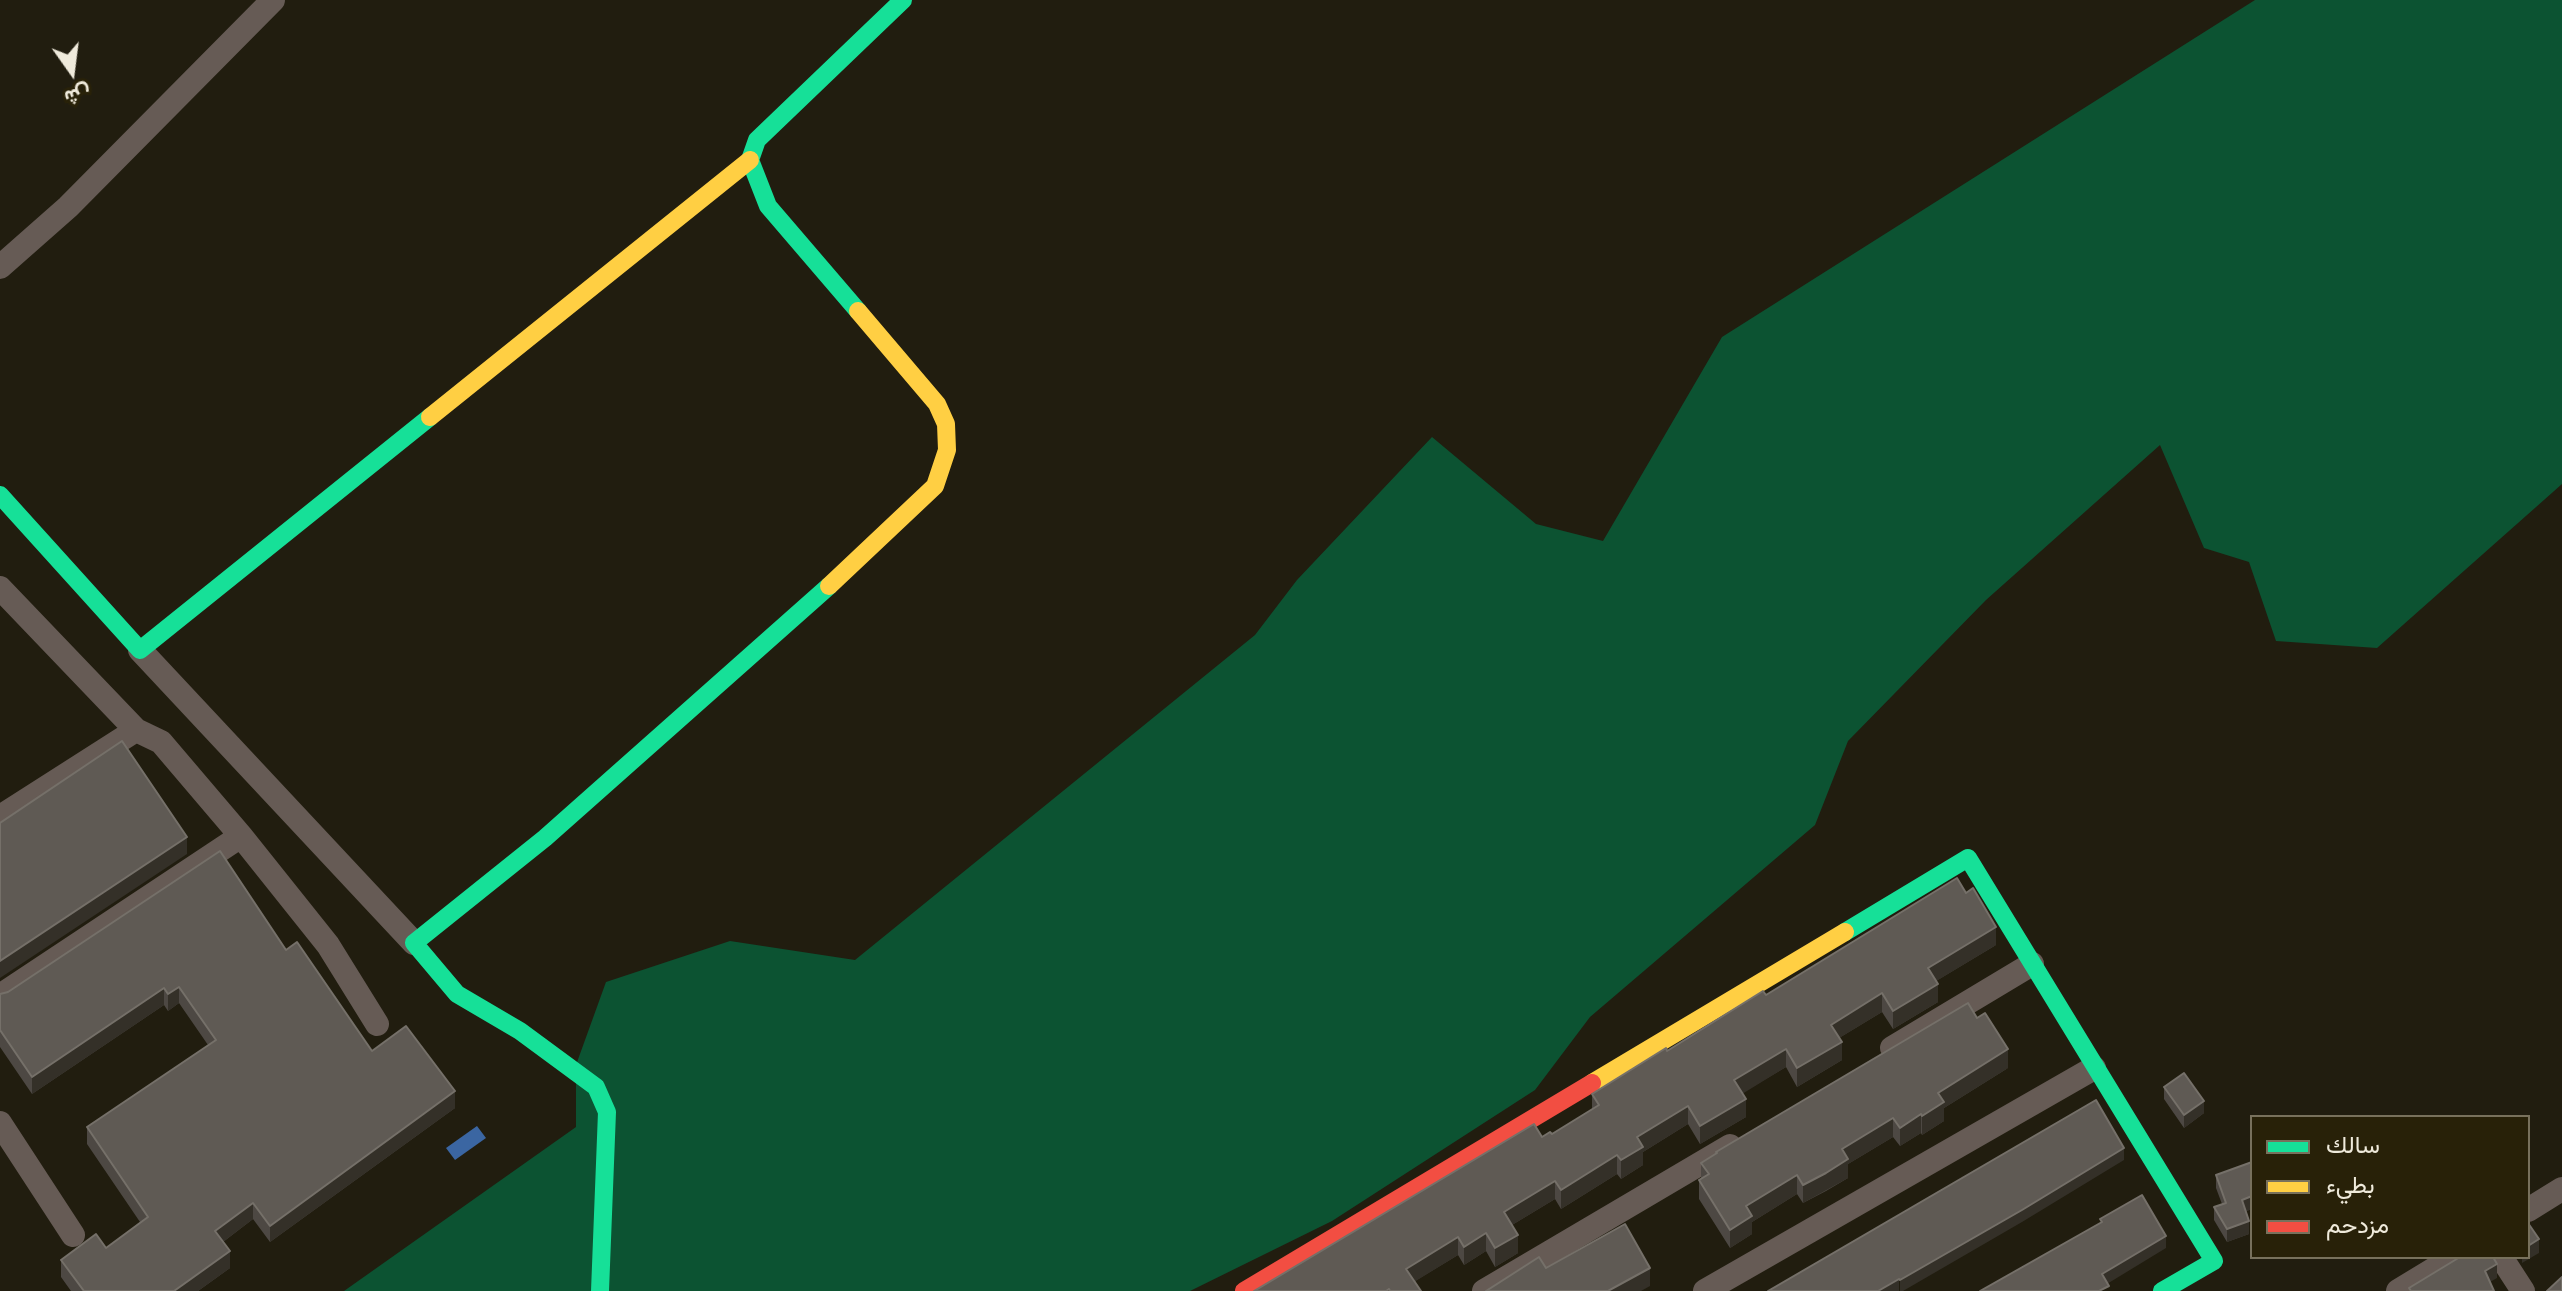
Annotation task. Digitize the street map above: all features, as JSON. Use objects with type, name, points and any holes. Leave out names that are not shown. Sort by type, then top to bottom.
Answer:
[{"type":"street","points":[[0,267],[68,207],[273,0]]},
{"type":"street","points":[[140,650],[750,160],[757,140],[903,0]]},
{"type":"street","points":[[414,943],[545,838],[800,613],[935,486],[947,450],[946,424],[937,404],[768,206],[750,160]]},
{"type":"street","points":[[0,495],[414,943],[457,994],[520,1031],[596,1087],[607,1112],[600,1291]]},
{"type":"street","points":[[0,588],[136,730],[161,742],[328,945],[377,1024]]},
{"type":"street","points":[[0,817],[136,730]]},
{"type":"street","points":[[0,996],[241,836]]},
{"type":"street","points":[[1244,1291],[1968,858],[2214,1261],[2162,1291]]},
{"type":"street","points":[[1868,1063],[2032,964]]},
{"type":"street","points":[[1705,1291],[2094,1068]]},
{"type":"street","points":[[0,1123],[73,1235]]},
{"type":"street","points":[[1484,1291],[1744,1137]]},
{"type":"street","points":[[2530,1209],[2562,1189]]},
{"type":"street","points":[[2398,1291],[2451,1259]]},
{"type":"street","points":[[2502,1259],[2523,1291]]},
{"type":"green space","points":[[2255,0],[2562,0],[2562,484],[2377,648],[2276,641],[2249,562],[2204,548],[2160,445],[1986,600],[1848,741],[1815,825],[1590,1017],[1535,1090],[1332,1221],[1190,1291],[344,1291],[576,1127],[576,1065],[606,982],[730,941],[855,960],[1255,635],[1297,580],[1432,437],[1536,524],[1603,541],[1722,337]]},
{"type":"water","points":[[477,1126],[486,1138],[455,1160],[446,1148]]},
{"type":"building","points":[[122,741],[187,837],[0,961],[0,823]]},
{"type":"building","points":[[220,851],[286,950],[297,942],[372,1051],[406,1026],[455,1091],[270,1226],[253,1203],[215,1231],[230,1251],[174,1291],[84,1291],[61,1260],[96,1234],[106,1248],[148,1217],[87,1127],[216,1040],[179,987],[168,994],[164,988],[32,1077],[0,1030],[0,994],[8,992]]},
{"type":"building","points":[[1957,878],[1966,893],[1973,888],[1996,927],[1928,968],[1938,984],[1893,1011],[1882,993],[1831,1025],[1842,1042],[1797,1068],[1786,1049],[1734,1080],[1746,1099],[1700,1126],[1688,1106],[1637,1137],[1643,1147],[1621,1160],[1617,1155],[1561,1190],[1555,1181],[1504,1212],[1518,1235],[1495,1248],[1486,1233],[1464,1247],[1458,1237],[1406,1269],[1421,1291],[1254,1291],[1534,1124],[1542,1137],[1550,1132],[1552,1134],[1599,1105],[1592,1094],[1763,991],[1766,995]]},
{"type":"building","points":[[1968,1003],[1977,1018],[1985,1013],[2008,1049],[1938,1093],[1944,1102],[1922,1116],[1900,1128],[1893,1118],[1842,1149],[1848,1159],[1826,1173],[1803,1185],[1797,1175],[1746,1206],[1752,1216],[1730,1230],[1699,1180],[1709,1174],[1701,1163]]},
{"type":"building","points":[[2184,1073],[2204,1101],[2184,1115],[2164,1087]]},
{"type":"building","points":[[2096,1100],[2124,1148],[2022,1210],[1878,1291],[1768,1291]]},
{"type":"building","points":[[2250,1163],[2250,1197],[2242,1200],[2249,1221],[2227,1229],[2214,1207],[2226,1203],[2216,1175]]},
{"type":"building","points":[[2142,1195],[2166,1236],[2102,1274],[2109,1286],[2099,1291],[1980,1291],[2102,1222],[2100,1219]]},
{"type":"building","points":[[1625,1224],[1650,1268],[1608,1291],[1486,1291],[1539,1257],[1546,1268]]},
{"type":"building","points":[[2530,1226],[2539,1239],[2530,1245]]},
{"type":"building","points":[[2457,1259],[2494,1259],[2497,1264],[2485,1271],[2494,1291],[2411,1291],[2409,1288]]},
{"type":"building","points":[[2562,1277],[2562,1291],[2547,1291]]},
{"type":"traffic: fast","points":[[858,311],[768,206],[750,160],[757,140],[903,0]]},
{"type":"traffic: fast","points":[[0,495],[140,650],[430,417]]},
{"type":"traffic: fast","points":[[600,1291],[607,1112],[596,1087],[520,1031],[457,994],[414,943],[545,838],[829,586]]},
{"type":"traffic: fast","points":[[1845,932],[1968,858],[2214,1261],[2162,1291]]},
{"type":"traffic: slow","points":[[430,417],[750,160]]},
{"type":"traffic: slow","points":[[829,586],[935,486],[947,450],[946,424],[937,404],[858,311]]},
{"type":"traffic: slow","points":[[1592,1083],[1845,932]]},
{"type":"traffic: jam","points":[[1244,1291],[1592,1083]]}]
